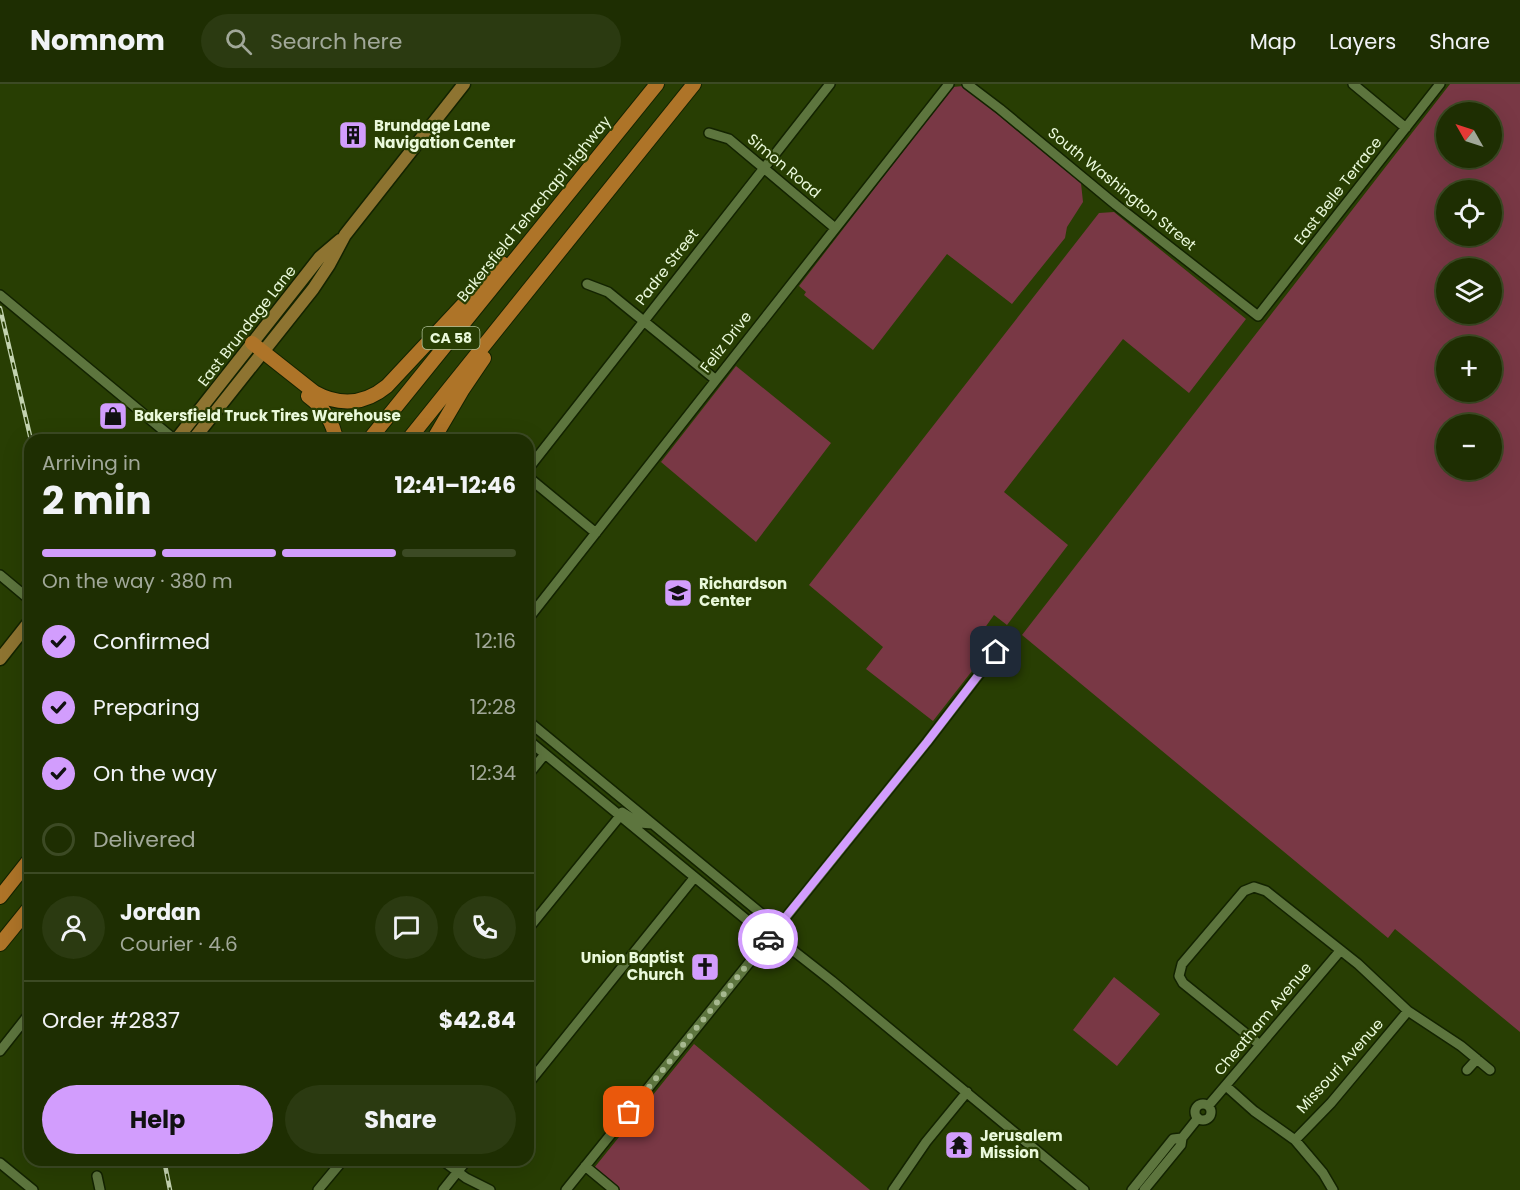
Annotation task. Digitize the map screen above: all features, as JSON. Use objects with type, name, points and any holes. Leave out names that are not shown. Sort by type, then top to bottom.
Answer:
[{"type":"highway","name":"Bakersfield Tehachapi Highway","points":[[374,434],[657,84]]},
{"type":"highway","name":"CA 58","points":[[413,434],[694,84]]},
{"type":"highway","points":[[255,351],[323,397],[352,402],[372,397],[387,386],[510,255],[533,237]]},
{"type":"highway","points":[[437,434],[480,364],[541,286],[553,258]]},
{"type":"highway","points":[[255,351],[321,407],[332,425],[334,434]]},
{"type":"highway","points":[[0,897],[24,867]]},
{"type":"highway","points":[[0,944],[24,914]]},
{"type":"main road","name":"East Brundage Lane","points":[[181,434],[313,289],[345,235],[464,84]]},
{"type":"main road","name":"East Brundage Lane","points":[[198,434],[255,351]]},
{"type":"main road","points":[[0,659],[24,629]]},
{"type":"street","name":"Padre Street","points":[[534,460],[830,84]]},
{"type":"street","name":"Feliz Drive","points":[[534,611],[948,84]]},
{"type":"street","name":"South Washington Street","points":[[967,84],[1258,316]]},
{"type":"street","points":[[1353,84],[1406,128]]},
{"type":"street","name":"East Belle Terrace","points":[[1258,316],[1440,84]]},
{"type":"street","name":"Simon Road","points":[[709,133],[729,140],[836,228]]},
{"type":"street","points":[[587,284],[608,292],[716,380]]},
{"type":"street","points":[[0,295],[169,434]]},
{"type":"street","points":[[534,482],[596,533]]},
{"type":"street","points":[[0,575],[24,595]]},
{"type":"street","points":[[566,1190],[927,742],[1010,634]]},
{"type":"street","points":[[534,726],[770,920],[772,934]]},
{"type":"street","points":[[534,745],[694,878],[759,930],[772,934],[1084,1190]]},
{"type":"street","points":[[534,768],[545,754]]},
{"type":"street","points":[[592,793],[640,823],[652,824]]},
{"type":"street","points":[[534,922],[620,816]]},
{"type":"street","points":[[534,1077],[694,878]]},
{"type":"street","points":[[1260,1045],[1209,1002],[1182,983],[1179,976],[1182,964],[1244,891],[1254,887],[1266,891],[1358,964],[1408,1011],[1461,1046],[1490,1070]]},
{"type":"street","name":"Cheatham Avenue","points":[[1182,1138],[1198,1118],[1202,1120],[1210,1117],[1209,1105],[1340,951]]},
{"type":"street","name":"Missouri Avenue","points":[[1295,1140],[1331,1104],[1408,1011]]},
{"type":"street","points":[[0,1051],[24,1021]]},
{"type":"street","points":[[1467,1070],[1477,1059]]},
{"type":"street","points":[[1226,1086],[1254,1111],[1295,1140],[1323,1173],[1333,1190]]},
{"type":"street","points":[[893,1190],[926,1142],[967,1092]]},
{"type":"street","points":[[1132,1190],[1173,1139],[1182,1138],[1182,1145],[1144,1190]]},
{"type":"street","points":[[0,1163],[33,1190]]},
{"type":"street","points":[[318,1190],[338,1166]]},
{"type":"street","points":[[450,1166],[490,1190]]},
{"type":"street","points":[[443,1190],[462,1166]]},
{"type":"street","points":[[585,1166],[614,1190]]},
{"type":"street","points":[[96,1176],[100,1190]]},
{"type":"shaded area","points":[[1450,84],[1520,84],[1520,1032],[1395,929],[1388,938],[1022,635],[1436,102],[1436,168],[1502,168],[1502,102],[1436,102]]},
{"type":"shaded area","points":[[963,86],[1081,183],[1083,202],[1067,227],[1065,238],[1012,304],[947,254],[873,350],[804,295],[806,292],[799,286],[953,87]]},
{"type":"shaded area","points":[[1114,212],[1246,319],[1189,393],[1123,339],[1004,492],[1068,545],[1007,625],[994,615],[979,636],[986,653],[933,721],[866,669],[883,647],[809,585],[1099,213]]},
{"type":"shaded area","points":[[736,366],[831,443],[756,542],[661,462]]},
{"type":"shaded area","points":[[1114,977],[1160,1014],[1117,1066],[1073,1030]]},
{"type":"shaded area","points":[[694,1044],[870,1190],[610,1190],[590,1173]]},
{"type":"railway","points":[[0,308],[30,434]]},
{"type":"railway","points":[[165,1166],[170,1190]]},
{"type":"way so far","points":[[629,1112],[768,939]]},
{"type":"place","name":"Brundage Lane Navigation Center","points":[[353,135]]},
{"type":"place","name":"Bakersfield Truck Tires Warehouse","points":[[113,416]]},
{"type":"place","name":"Richardson Center","points":[[678,593]]},
{"type":"place","name":"Union Baptist Church","points":[[705,967]]},
{"type":"place","name":"Jerusalem Mission","points":[[959,1145]]},
{"type":"route","points":[[768,939],[927,742],[996,652]]}]
